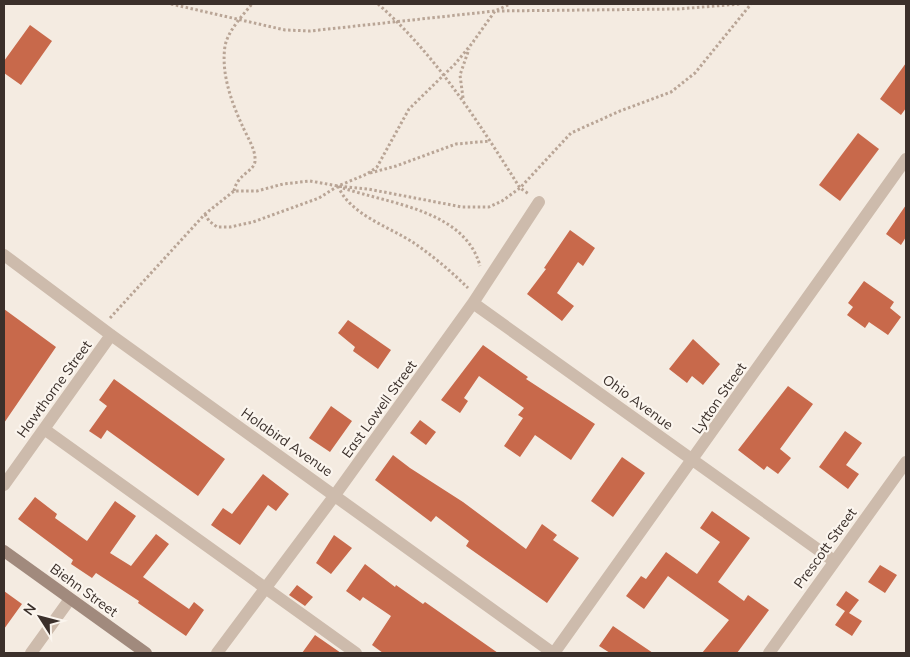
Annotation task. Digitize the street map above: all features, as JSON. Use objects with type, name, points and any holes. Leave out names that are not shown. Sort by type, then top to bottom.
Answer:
[{"type":"street","name":"Lytton Street","points":[[554,653],[906,159]]},
{"type":"street","name":"East Lowell Street","points":[[217,653],[335,495],[475,300],[539,202]]},
{"type":"street","name":"Holabird Avenue","points":[[4,255],[106,332],[554,653]]},
{"type":"street","name":"Ohio Avenue","points":[[475,300],[834,561]]},
{"type":"street","name":"Hawthorne Street","points":[[4,485],[44,429],[106,332]]},
{"type":"street","points":[[44,429],[356,653]]},
{"type":"street","name":"Prescott Street","points":[[770,653],[906,462]]},
{"type":"street","name":"Biehn Street","points":[[4,551],[146,653]]},
{"type":"street","points":[[31,653],[70,599]]},
{"type":"path","points":[[170,4],[285,30],[310,31],[495,11],[678,8],[740,4]]},
{"type":"path","points":[[106,332],[205,214],[234,191],[239,177],[253,167],[255,161],[253,150],[230,99],[226,75],[225,46],[239,20],[252,4]]},
{"type":"path","points":[[378,4],[399,22],[463,99],[520,188],[539,202]]},
{"type":"path","points":[[463,99],[460,75],[464,59],[495,11],[496,4]]},
{"type":"path","points":[[495,11],[510,4]]},
{"type":"path","points":[[338,186],[368,189],[471,207],[488,207],[520,188],[571,133],[620,111],[671,92],[695,73],[751,4]]},
{"type":"path","points":[[368,174],[377,167],[409,109],[474,41]]},
{"type":"path","points":[[205,214],[209,221],[218,227],[230,227],[253,222],[318,198],[338,186],[368,174],[456,144],[490,141]]},
{"type":"path","points":[[234,191],[257,191],[310,180],[338,186],[418,210],[451,226],[467,240],[477,252],[487,282]]},
{"type":"path","points":[[338,186],[341,194],[351,204],[416,244],[475,300]]},
{"type":"building","points":[[30,25],[52,41],[21,85],[4,73],[4,61]]},
{"type":"building","points":[[906,63],[906,108],[901,115],[880,99]]},
{"type":"building","points":[[858,133],[879,149],[840,201],[819,185]]},
{"type":"building","points":[[906,205],[906,237],[901,245],[886,234]]},
{"type":"building","points":[[570,230],[595,248],[583,266],[578,262],[557,293],[574,306],[562,321],[527,294],[546,269],[544,268]]},
{"type":"building","points":[[864,281],[894,302],[890,308],[901,317],[888,335],[869,322],[865,328],[847,315],[853,307],[848,303]]},
{"type":"building","points":[[4,309],[56,347],[4,423]]},
{"type":"building","points":[[348,320],[391,350],[378,369],[353,351],[355,347],[338,333]]},
{"type":"building","points":[[693,339],[720,364],[703,385],[692,376],[687,383],[669,369]]},
{"type":"building","points":[[483,345],[528,377],[526,379],[595,424],[571,460],[535,435],[520,457],[504,446],[523,418],[518,415],[524,408],[479,376],[464,398],[468,401],[460,413],[441,400]]},
{"type":"building","points":[[114,379],[225,459],[198,496],[107,430],[101,439],[89,431],[107,406],[99,400]]},
{"type":"building","points":[[788,386],[813,404],[780,449],[791,458],[778,474],[767,466],[764,470],[738,450]]},
{"type":"building","points":[[331,406],[352,421],[330,452],[309,438]]},
{"type":"building","points":[[420,420],[436,432],[426,445],[410,433]]},
{"type":"building","points":[[845,431],[862,443],[846,465],[859,474],[848,489],[819,467]]},
{"type":"building","points":[[393,455],[463,502],[526,549],[542,524],[557,535],[553,540],[579,558],[547,603],[466,546],[469,541],[436,516],[431,522],[375,480]]},
{"type":"building","points":[[622,457],[645,473],[613,517],[591,501]]},
{"type":"building","points":[[263,474],[289,494],[276,511],[268,505],[240,545],[211,525],[223,508],[232,514]]},
{"type":"building","points":[[35,497],[57,514],[55,518],[87,541],[115,501],[136,516],[110,553],[131,566],[156,534],[169,544],[143,577],[189,609],[194,602],[204,610],[186,636],[138,603],[139,601],[96,573],[92,578],[71,564],[73,560],[18,519]]},
{"type":"building","points":[[712,511],[750,538],[718,582],[744,601],[748,595],[769,610],[737,653],[702,653],[729,620],[668,576],[644,609],[626,596],[641,576],[646,579],[666,552],[697,574],[720,542],[700,528]]},
{"type":"building","points":[[334,535],[352,548],[331,574],[316,563]]},
{"type":"building","points":[[365,564],[395,587],[396,585],[423,604],[425,602],[498,653],[383,653],[372,645],[391,616],[363,597],[360,601],[346,591]]},
{"type":"building","points":[[880,565],[897,575],[885,593],[868,582]]},
{"type":"building","points":[[297,585],[313,597],[305,606],[289,595]]},
{"type":"building","points":[[4,591],[22,604],[4,629]]},
{"type":"building","points":[[846,591],[859,600],[849,613],[862,621],[852,636],[835,625],[845,611],[836,605]]},
{"type":"building","points":[[613,626],[653,653],[610,653],[599,646]]},
{"type":"building","points":[[315,635],[341,653],[302,653]]}]
